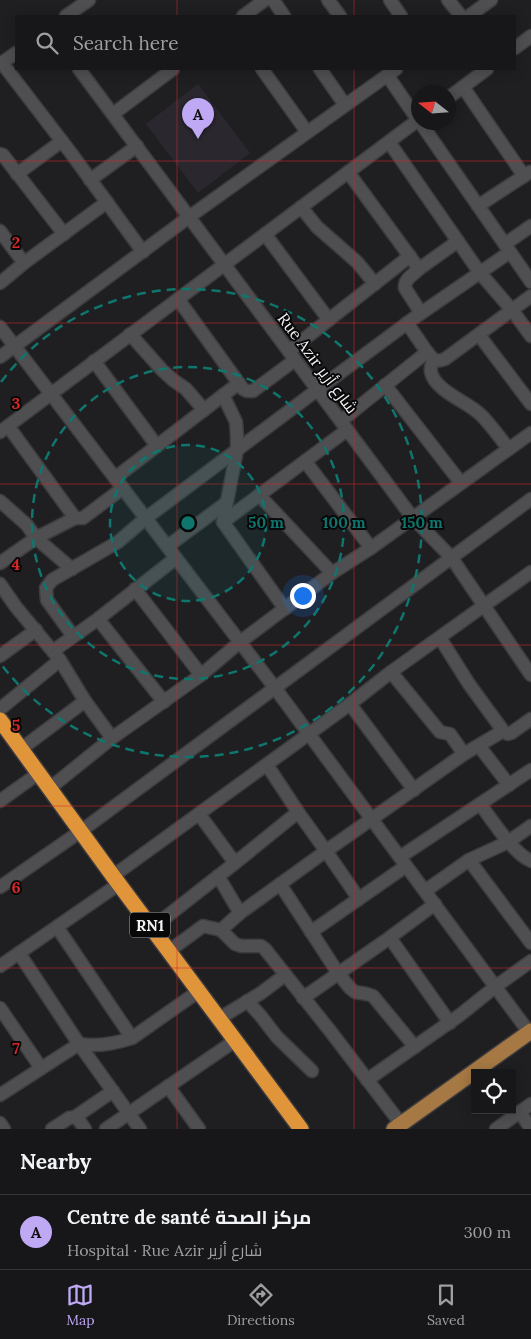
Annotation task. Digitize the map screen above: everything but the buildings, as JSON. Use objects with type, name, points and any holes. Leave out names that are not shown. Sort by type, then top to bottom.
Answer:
[{"type":"highway","name":"RN1","points":[[0,720],[116,880],[220,1018],[296,1127]]},
{"type":"main road","points":[[397,1127],[530,1032]]},
{"type":"street","points":[[67,15],[89,0]]},
{"type":"street","points":[[244,15],[265,0]]},
{"type":"street","points":[[273,0],[283,15]]},
{"type":"street","points":[[328,0],[339,15]]},
{"type":"street","points":[[390,0],[400,15]]},
{"type":"street","points":[[448,0],[459,15]]},
{"type":"street","points":[[470,15],[491,0]]},
{"type":"street","points":[[516,47],[531,36]]},
{"type":"street","points":[[15,54],[1,64],[62,141],[143,252]]},
{"type":"street","name":"Rue Azir شارع أزير","points":[[80,70],[412,517],[450,558],[531,675]]},
{"type":"street","points":[[112,114],[172,70]]},
{"type":"street","points":[[263,70],[307,132]]},
{"type":"street","points":[[321,70],[345,105]]},
{"type":"street","points":[[456,92],[486,70]]},
{"type":"street","points":[[0,356],[345,105],[386,72],[418,120],[4,429],[75,518]]},
{"type":"street","points":[[463,87],[528,173],[478,206]]},
{"type":"street","points":[[426,130],[530,281]]},
{"type":"street","points":[[17,174],[62,141]]},
{"type":"street","points":[[389,142],[480,273],[512,310],[531,336]]},
{"type":"street","points":[[90,180],[137,146]]},
{"type":"street","points":[[0,154],[3,155],[64,234]]},
{"type":"street","points":[[348,172],[419,269]]},
{"type":"street","points":[[0,283],[107,202]]},
{"type":"street","points":[[301,207],[317,226],[357,262],[375,284]]},
{"type":"street","points":[[73,636],[47,600],[46,588],[52,580],[118,542],[146,518],[407,323],[480,273],[531,226]]},
{"type":"street","points":[[0,232],[24,263]]},
{"type":"street","points":[[265,234],[330,320]]},
{"type":"street","points":[[421,313],[405,288],[404,283],[419,269],[458,240]]},
{"type":"street","points":[[178,299],[243,388],[247,391],[253,391],[330,320],[410,256]]},
{"type":"street","points":[[407,323],[430,356],[437,361],[445,359],[531,296]]},
{"type":"street","points":[[0,328],[275,688],[530,1032]]},
{"type":"street","points":[[130,334],[162,370],[186,388],[204,410]]},
{"type":"street","points":[[479,334],[531,404]]},
{"type":"street","points":[[223,522],[305,461],[384,385],[430,356]]},
{"type":"street","points":[[430,356],[431,373],[436,382],[481,415],[509,448]]},
{"type":"street","points":[[94,361],[157,446]]},
{"type":"street","points":[[0,563],[36,538],[75,518],[83,518],[157,446],[239,383]]},
{"type":"street","points":[[384,385],[461,483]]},
{"type":"street","points":[[222,395],[236,422],[238,436],[223,522],[285,609]]},
{"type":"street","points":[[50,788],[112,738],[201,675],[240,642],[332,573],[371,548],[531,433]]},
{"type":"street","points":[[305,461],[371,548]]},
{"type":"street","points":[[259,495],[332,573]]},
{"type":"street","points":[[0,887],[80,831],[531,499]]},
{"type":"street","points":[[0,501],[27,525],[36,538],[72,569]]},
{"type":"street","points":[[168,546],[226,503]]},
{"type":"street","points":[[0,709],[57,656],[73,636],[98,619],[176,558]]},
{"type":"street","points":[[0,966],[57,927],[199,814],[391,672],[530,575]]},
{"type":"street","points":[[0,584],[57,656],[85,701],[112,738]]},
{"type":"street","points":[[135,589],[201,675]]},
{"type":"street","points":[[98,619],[164,702]]},
{"type":"street","points":[[0,656],[36,630]]},
{"type":"street","points":[[440,638],[469,684],[503,731],[508,734],[511,733],[531,718]]},
{"type":"street","points":[[391,672],[440,732],[450,734],[464,754]]},
{"type":"street","points":[[22,749],[85,701]]},
{"type":"street","points":[[350,704],[414,790]]},
{"type":"street","points":[[221,930],[240,913],[326,851],[464,754],[503,731]]},
{"type":"street","points":[[479,746],[509,785]]},
{"type":"street","points":[[267,765],[359,898]]},
{"type":"street","points":[[311,932],[359,898],[403,861],[480,804],[531,770]]},
{"type":"street","points":[[0,801],[39,773]]},
{"type":"street","points":[[480,804],[508,842],[525,859],[531,861]]},
{"type":"street","points":[[152,928],[298,812]]},
{"type":"street","points":[[199,814],[235,863]]},
{"type":"street","points":[[425,891],[469,860],[508,842],[531,826]]},
{"type":"street","points":[[469,860],[531,944]]},
{"type":"street","points":[[218,876],[240,913]]},
{"type":"street","points":[[280,884],[338,973],[350,988],[355,992],[373,996],[415,1047]]},
{"type":"street","points":[[303,998],[390,938],[434,904]]},
{"type":"street","points":[[169,951],[204,926],[221,930],[235,944],[241,946],[261,946],[265,949],[367,1080],[397,1127]]},
{"type":"street","points":[[57,927],[132,1038]]},
{"type":"street","points":[[390,938],[450,1022]]},
{"type":"street","points":[[19,953],[78,1044],[140,1129]]},
{"type":"street","points":[[367,1080],[450,1022],[531,961]]},
{"type":"street","points":[[220,1018],[285,975]]},
{"type":"street","points":[[0,1095],[78,1044],[91,1046],[120,1042],[132,1038],[199,991]]},
{"type":"street","points":[[247,1001],[277,1037],[312,1071]]},
{"type":"street","points":[[0,1008],[41,1068]]},
{"type":"street","points":[[106,1129],[236,1040]]},
{"type":"street","points":[[168,1086],[199,1129]]},
{"type":"street","points":[[52,1129],[69,1118],[75,1117],[113,1092]]},
{"type":"street","points":[[496,1129],[531,1104]]},
{"type":"street","points":[[520,1112],[531,1129]]},
{"type":"street","points":[[75,1117],[85,1129]]},
{"type":"street","points":[[0,1123],[4,1129]]},
{"type":"shaded area","points":[[198,84],[250,153],[198,193],[146,124]]},
{"type":"place","name":"Centre de santé مركز الصحة","points":[[198,139]]}]
